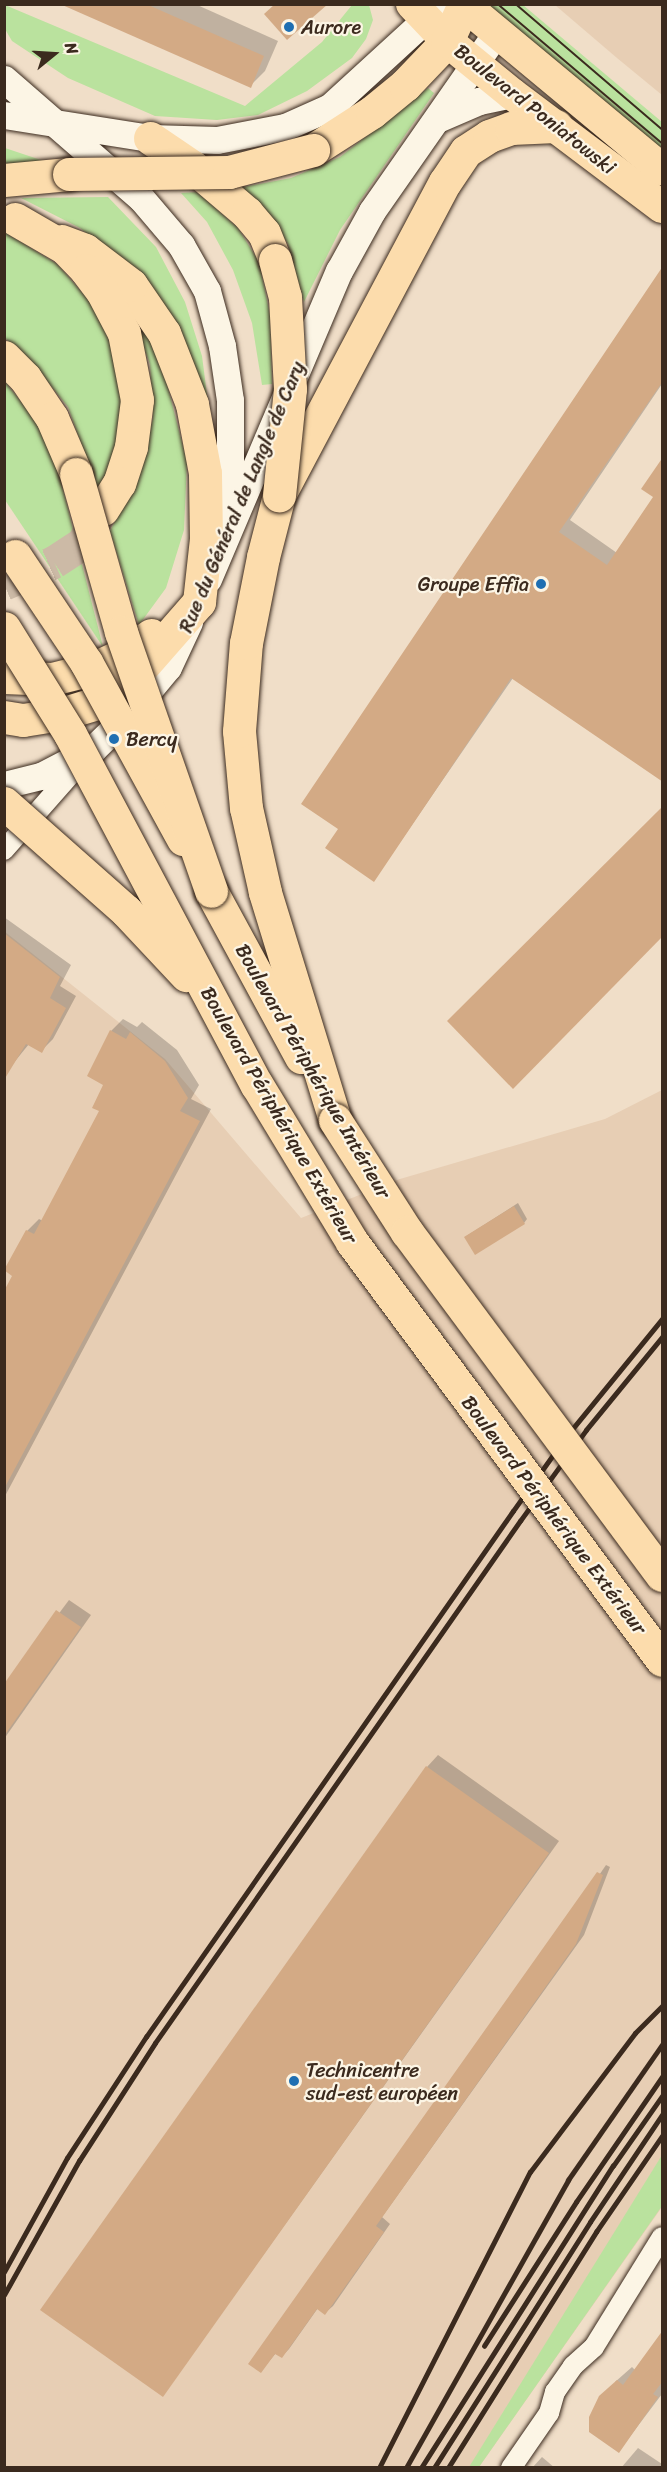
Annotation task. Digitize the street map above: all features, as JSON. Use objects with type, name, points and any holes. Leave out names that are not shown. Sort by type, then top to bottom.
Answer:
[{"type":"highway","points":[[4,180],[69,174],[229,172],[313,150],[389,98],[428,22],[464,5]]},
{"type":"highway","points":[[279,495],[420,224],[466,151],[489,136],[511,128],[556,126]]},
{"type":"highway","points":[[150,138],[240,207],[264,233],[276,260],[285,297],[290,389],[279,495],[246,643],[239,731],[246,808],[266,892],[335,1120]]},
{"type":"highway","points":[[4,717],[33,718],[97,703],[128,683],[199,602],[206,539],[205,473],[192,404],[168,343],[131,285],[85,250],[46,235],[10,217]]},
{"type":"highway","points":[[46,235],[65,248],[102,291],[124,333],[135,376],[137,400],[131,447],[118,483],[103,508]]},
{"type":"highway","points":[[4,357],[52,418],[76,474],[121,632],[211,891]]},
{"type":"highway","name":"Boulevard Périphérique Intérieur","points":[[10,548],[86,662],[335,1120],[406,1232],[663,1575]]},
{"type":"highway","points":[[4,677],[52,679],[92,669],[124,654],[199,602]]},
{"type":"highway","name":"Boulevard Périphérique Extérieur","points":[[4,628],[70,734],[263,1094],[352,1242],[663,1660]]},
{"type":"highway","points":[[4,803],[126,911],[216,1007]]},
{"type":"main road","name":"Boulevard Poniatowski","points":[[464,5],[663,169]]},
{"type":"main road","name":"Boulevard Poniatowski","points":[[428,22],[512,94],[663,207]]},
{"type":"main road","points":[[4,115],[150,138],[217,140],[294,123],[330,107],[428,22]]},
{"type":"main road","name":"Rue du Général de Langle de Cary","points":[[93,749],[128,715],[168,667],[199,602],[339,271],[372,211],[440,118],[497,32]]},
{"type":"main road","points":[[4,79],[141,198],[181,245],[207,291],[222,346],[230,400],[231,524]]},
{"type":"main road","points":[[440,118],[479,101],[512,94]]},
{"type":"main road","points":[[4,785],[41,776],[93,749]]},
{"type":"street","name":"Rue du Général de Langle de Cary","points":[[4,850],[93,749]]},
{"type":"street","points":[[511,2468],[549,2413],[555,2392],[573,2366],[594,2347],[663,2237]]},
{"type":"shaded area","points":[[555,5],[662,5],[662,95],[617,58]]},
{"type":"shaded area","points":[[4,931],[165,1059],[301,1218],[400,1179],[605,1119],[662,1090],[662,2207],[479,2467],[5,2467]]},
{"type":"green space","points":[[5,5],[245,106],[322,42],[352,5],[369,5],[373,20],[366,39],[352,58],[307,91],[258,115],[217,120],[155,116],[68,78],[12,41],[5,29]]},
{"type":"green space","points":[[482,5],[523,5],[662,122],[662,155]]},
{"type":"green space","points":[[428,88],[434,93],[340,230],[304,302],[288,244],[267,212],[238,188],[291,178],[340,157]]},
{"type":"green space","points":[[5,148],[56,165],[5,169]]},
{"type":"green space","points":[[197,192],[238,228],[259,262],[270,315],[272,384],[262,385],[252,323],[233,270],[207,222],[181,193]]},
{"type":"green space","points":[[108,197],[156,247],[185,302],[202,356],[209,410],[125,264],[80,228],[21,198]]},
{"type":"green space","points":[[4,232],[57,264],[93,305],[114,352],[122,399],[116,447],[99,493],[68,407],[30,360],[5,338]]},
{"type":"green space","points":[[125,298],[159,353],[187,462],[184,530],[166,588],[139,625],[110,531],[140,472],[153,418],[150,364]]},
{"type":"green space","points":[[5,382],[36,420],[57,466],[103,647],[5,500]]},
{"type":"green space","points":[[662,2155],[662,2206],[479,2467],[469,2467]]},
{"type":"building","points":[[60,4],[146,4],[264,56],[251,88]]},
{"type":"building","name":"Aurore","points":[[275,4],[328,4],[287,40],[264,14]]},
{"type":"building","name":"Groupe Effia","points":[[663,266],[663,381],[559,532],[607,565],[653,497],[641,489],[663,457],[663,782],[511,678],[374,882],[325,848],[338,829],[301,804]]},
{"type":"building","points":[[663,806],[663,936],[513,1089],[447,1021]]},
{"type":"building","points":[[4,933],[60,977],[50,998],[66,1008],[42,1053],[26,1044],[4,1080]]},
{"type":"building","points":[[110,1030],[126,1039],[130,1032],[165,1061],[188,1098],[180,1111],[200,1121],[4,1489],[4,1291],[12,1276],[4,1270],[26,1230],[34,1234],[99,1111],[92,1108],[103,1085],[87,1076]]},
{"type":"building","points":[[514,1206],[525,1224],[475,1255],[464,1237]]},
{"type":"building","points":[[56,1610],[81,1627],[4,1736],[4,1684]]},
{"type":"building","name":"Technicentre sud-est européen","points":[[426,1766],[549,1853],[163,2397],[40,2310]]},
{"type":"building","points":[[597,1872],[603,1875],[576,1944],[376,2226],[384,2232],[325,2315],[317,2309],[282,2358],[275,2354],[261,2373],[248,2364]]},
{"type":"building","points":[[663,2330],[663,2381],[653,2394],[658,2397],[619,2453],[589,2432],[589,2417],[599,2396],[617,2380],[623,2385]]},
{"type":"tunnel","points":[[4,584],[54,562],[83,543],[103,509]]},
{"type":"tram line","points":[[498,4],[662,143]]},
{"type":"tram line","points":[[516,4],[662,129]]},
{"type":"railway","points":[[4,2272],[67,2158],[146,2037],[565,1438],[662,1319]]},
{"type":"railway","points":[[4,2295],[79,2161],[155,2043],[520,1521],[586,1430],[662,1337]]},
{"type":"railway","points":[[379,2468],[530,2172],[635,2033],[662,2006]]},
{"type":"railway","points":[[406,2468],[568,2180],[662,2045]]},
{"type":"railway","points":[[484,2346],[576,2202],[662,2077]]},
{"type":"railway","points":[[421,2468],[613,2166],[662,2096]]},
{"type":"railway","points":[[434,2468],[590,2222],[662,2115]]},
{"type":"railway","points":[[448,2468],[596,2232],[662,2136]]},
{"type":"place","name":"Aurore","points":[[289,27]]},
{"type":"place","name":"Groupe Effia","points":[[541,584]]},
{"type":"place","name":"Bercy","points":[[114,739]]},
{"type":"place","name":"Technicentre sud-est européen","points":[[294,2081]]}]
